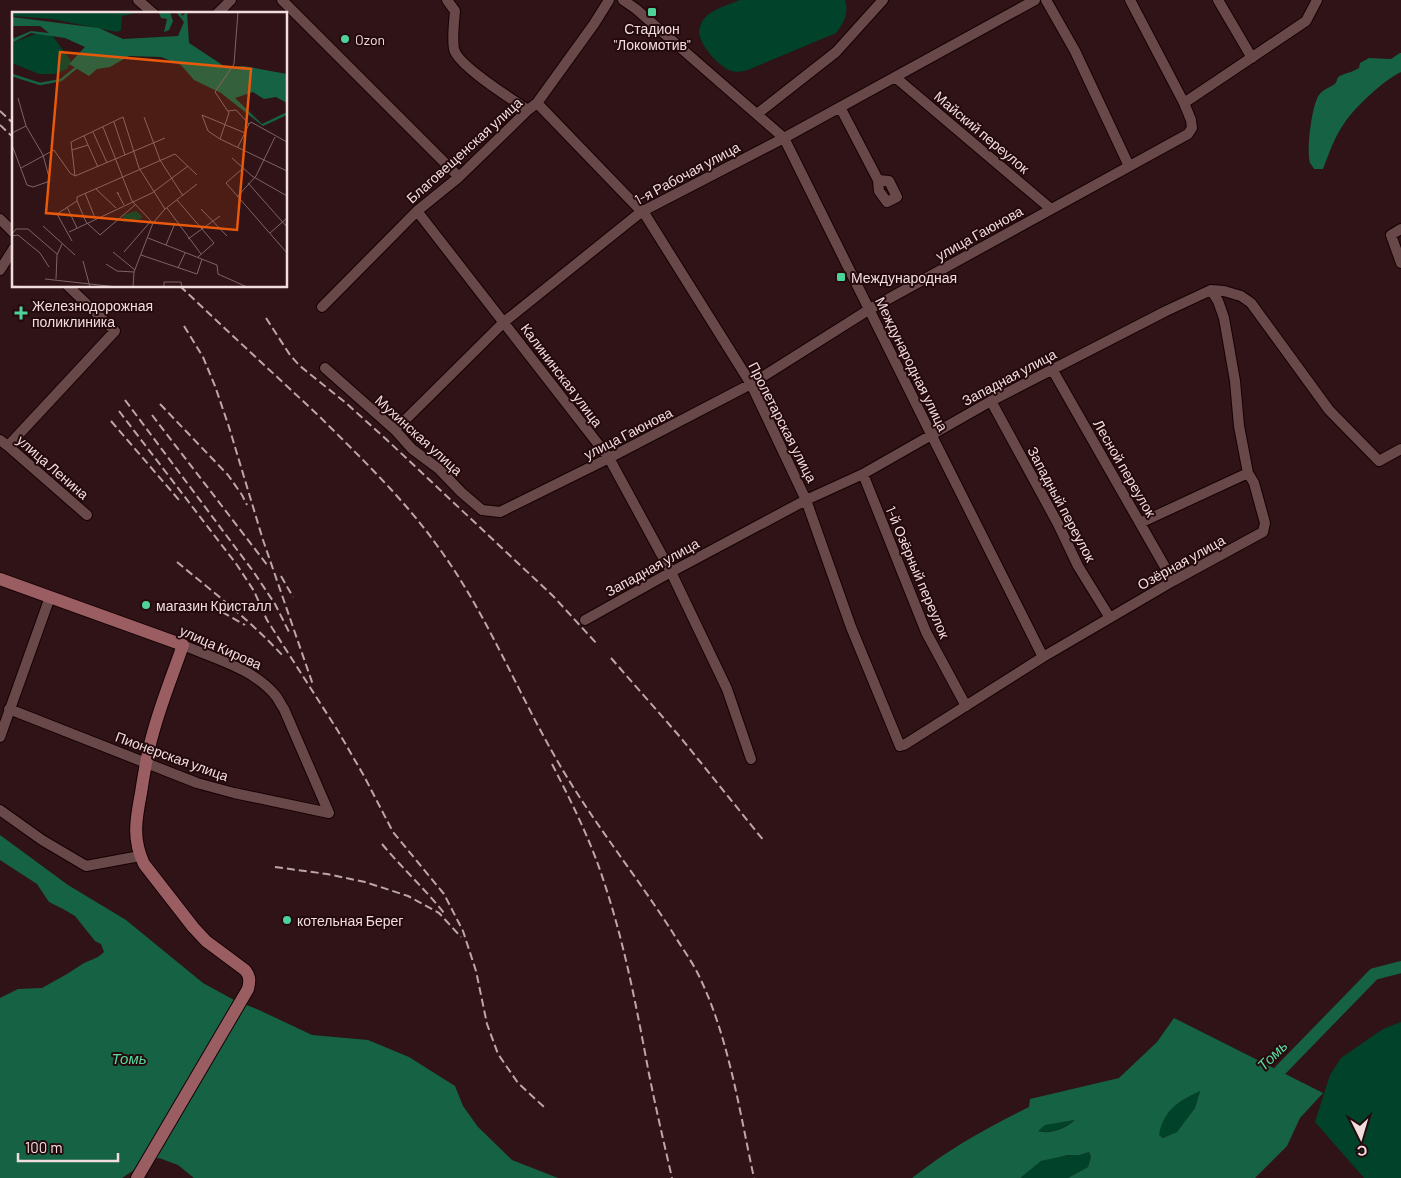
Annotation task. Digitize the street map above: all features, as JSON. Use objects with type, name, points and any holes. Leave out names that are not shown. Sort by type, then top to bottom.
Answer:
[{"type":"main road","name":"улица Кирова","points":[[0,579],[184,645]]},
{"type":"main road","points":[[137,1178],[248,989],[250,982],[249,974],[245,970],[206,941],[193,927],[144,864],[136,843],[135,827],[145,762],[153,731],[184,645]]},
{"type":"street","points":[[138,0],[152,12]]},
{"type":"street","points":[[219,12],[231,0]]},
{"type":"street","points":[[282,0],[458,177]]},
{"type":"street","points":[[447,0],[456,11]]},
{"type":"street","points":[[459,0],[456,11],[454,52],[473,72],[528,110]]},
{"type":"street","name":"Благовещенская улица","points":[[322,306],[417,211],[458,177],[537,102],[594,24],[609,0]]},
{"type":"street","points":[[757,114],[836,52],[883,0]]},
{"type":"street","name":"1-я Рабочая улица","points":[[395,430],[504,322],[641,212],[784,138],[1035,0]]},
{"type":"street","points":[[1046,0],[1075,50],[1129,166]]},
{"type":"street","points":[[1218,0],[1252,58]]},
{"type":"street","points":[[1184,103],[1306,21],[1317,0]]},
{"type":"street","name":"Международная улица","points":[[628,2],[784,138],[1043,657]]},
{"type":"street","name":"улица Гаюнова","points":[[500,512],[751,384],[870,309],[1188,134],[1192,128],[1191,120],[1135,2]]},
{"type":"street","name":"Майский переулок","points":[[894,77],[1051,209]]},
{"type":"street","name":"Пролетарская улица","points":[[537,102],[646,216],[751,384],[806,500],[851,627],[900,746]]},
{"type":"street","points":[[840,107],[878,180]]},
{"type":"street","name":"Калининская улица","points":[[417,211],[608,458],[671,572],[727,689],[751,759]]},
{"type":"street","points":[[0,219],[12,231]]},
{"type":"street","points":[[1401,229],[1391,235],[1401,263]]},
{"type":"street","points":[[0,270],[12,251]]},
{"type":"street","points":[[4,443],[115,331],[70,288]]},
{"type":"street","points":[[1211,290],[1224,291],[1241,296],[1251,303],[1329,410],[1378,461],[1401,450]]},
{"type":"street","name":"Западная улица","points":[[586,620],[806,500],[862,474],[931,434],[1052,369],[1211,290]]},
{"type":"street","name":"Озёрная улица","points":[[900,746],[1043,657],[1173,581],[1263,532],[1266,523],[1254,483],[1248,472],[1239,426],[1235,381],[1224,318],[1218,301],[1211,290]]},
{"type":"street","name":"Мухинская улица","points":[[325,368],[395,430],[412,449],[440,469],[461,492],[482,510],[500,512]]},
{"type":"street","name":"Лесной переулок","points":[[1052,369],[1173,581]]},
{"type":"street","name":"Западный переулок","points":[[992,401],[1078,566],[1110,618]]},
{"type":"street","name":"улица Ленина","points":[[4,443],[87,515]]},
{"type":"street","points":[[1140,523],[1248,472]]},
{"type":"street","name":"1-й Озёрный переулок","points":[[862,474],[926,632],[966,706]]},
{"type":"street","points":[[0,737],[50,598]]},
{"type":"street","name":"улица Кирова","points":[[184,645],[246,671],[276,696],[284,709],[329,813]]},
{"type":"street","name":"Пионерская улица","points":[[10,709],[197,783],[234,793],[329,813]]},
{"type":"street","points":[[0,810],[42,840],[86,866],[140,856]]},
{"type":"shaded area","points":[[740,0],[845,0],[846,14],[836,33],[748,70],[736,72],[727,69],[716,61],[702,43],[699,31],[706,16]]},
{"type":"shaded area","points":[[1401,1022],[1401,1178],[1364,1178],[1315,1122],[1330,1075],[1341,1058],[1383,1029]]},
{"type":"shaded area","points":[[1200,1090],[1195,1108],[1177,1132],[1163,1138],[1158,1135],[1168,1112],[1178,1103]]},
{"type":"shaded area","points":[[1076,1120],[1063,1128],[1053,1131],[1037,1131],[1044,1125]]},
{"type":"shaded area","points":[[1089,1152],[1091,1157],[1088,1167],[1068,1178],[1020,1178],[1030,1168],[1042,1161]]},
{"type":"water","points":[[1400,53],[1401,72],[1370,94],[1356,109],[1338,133],[1323,169],[1314,169],[1309,157],[1309,139],[1314,108],[1319,95],[1335,84],[1339,77],[1359,68],[1360,63],[1369,58],[1391,59]]},
{"type":"water","name":"Томь","points":[[0,835],[68,885],[126,920],[203,983],[234,1000],[312,1035],[368,1040],[409,1057],[455,1086],[463,1106],[478,1127],[512,1160],[558,1178],[194,1178],[178,1165],[159,1158],[139,1165],[122,1178],[0,1178],[0,998],[18,989],[42,988],[104,952],[101,944],[95,941],[75,916],[49,902],[37,884],[0,860]]},
{"type":"water","name":"Томь","points":[[1174,1018],[1323,1093],[1300,1118],[1287,1146],[1255,1178],[1068,1178],[1088,1167],[1091,1157],[1089,1152],[1041,1161],[1020,1178],[912,1178],[968,1140],[1029,1107],[1030,1099],[1119,1078],[1157,1042]],"holes":[[[1200,1091],[1195,1108],[1177,1132],[1163,1138],[1159,1135],[1168,1113],[1178,1103]],[[1075,1120],[1058,1130],[1038,1131],[1045,1125]]]},
{"type":"waterway","name":"Томь","points":[[1268,1083],[1374,974],[1401,967]]},
{"type":"railway","points":[[0,111],[12,122]]},
{"type":"railway","points":[[0,125],[12,136]]},
{"type":"railway","points":[[182,288],[319,416],[365,462],[409,510],[454,570],[486,623],[543,735],[571,784],[659,911],[696,970],[707,994],[724,1045],[754,1178]]},
{"type":"railway","points":[[266,318],[290,355],[300,366],[346,403],[387,440],[553,596],[597,644]]},
{"type":"railway","points":[[184,326],[203,357],[215,386],[263,540],[313,685]]},
{"type":"railway","points":[[125,400],[253,571],[275,604],[289,632]]},
{"type":"railway","points":[[160,404],[228,475],[247,505]]},
{"type":"railway","points":[[119,411],[237,565],[254,591],[267,620],[338,731],[393,832],[444,894],[463,931],[476,971],[487,1024],[498,1054],[518,1083],[544,1107]]},
{"type":"railway","points":[[152,415],[268,566]]},
{"type":"railway","points":[[111,421],[179,500]]},
{"type":"railway","points":[[177,562],[245,619],[283,656]]},
{"type":"railway","points":[[281,576],[293,597]]},
{"type":"railway","points":[[222,612],[245,625]]},
{"type":"railway","points":[[611,658],[681,738],[764,841]]},
{"type":"railway","points":[[552,764],[574,808],[599,867],[618,930],[630,978],[672,1178]]},
{"type":"railway","points":[[382,844],[444,913]]},
{"type":"railway","points":[[275,867],[327,874],[365,882],[408,896],[439,913],[461,937]]},
{"type":"place","name":"Стадион \"Локомотив\"","points":[[652,12]]},
{"type":"place","name":"Ozon","points":[[345,39]]},
{"type":"place","name":"Международная","points":[[841,277]]},
{"type":"place","name":"Железнодорожная поликлиника","points":[[21,313]]},
{"type":"place","name":"магазин Кристалл","points":[[146,605]]},
{"type":"place","name":"котельная Берег","points":[[287,920]]}]
